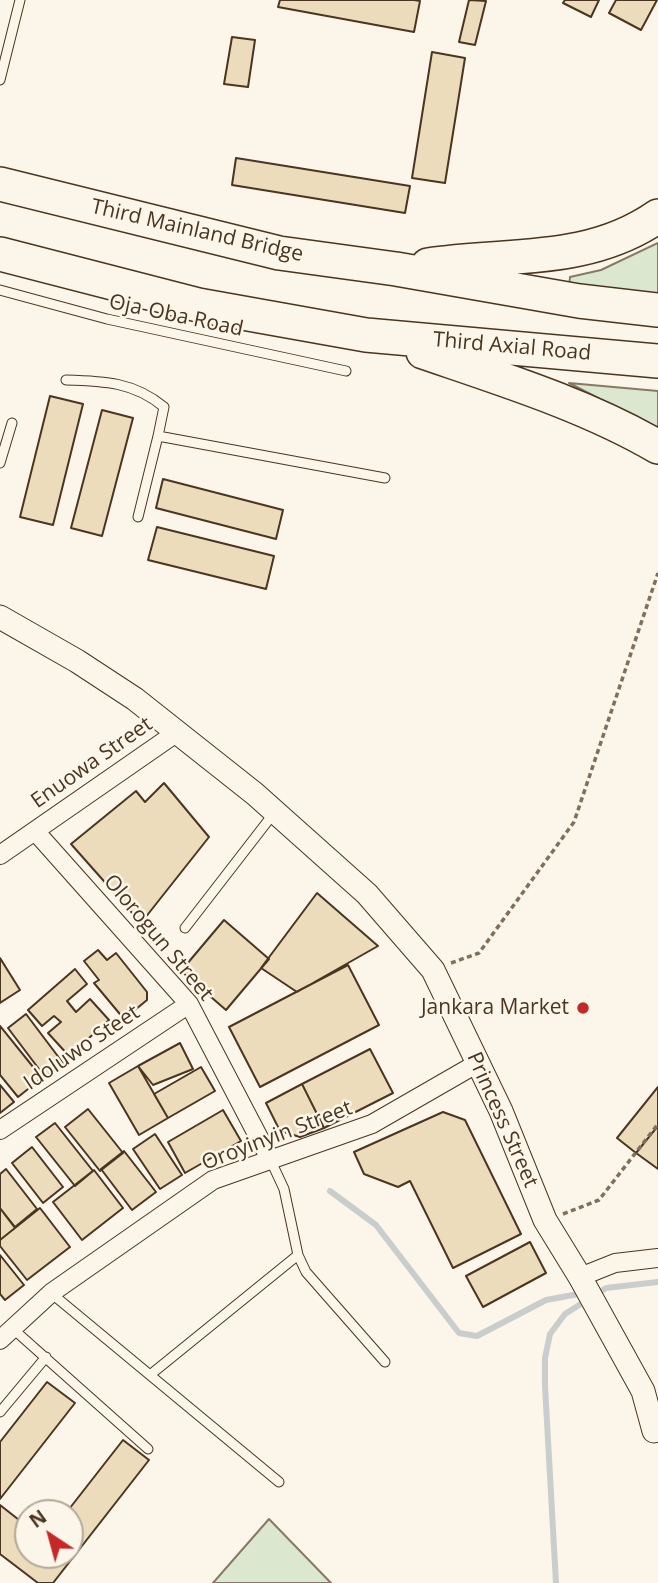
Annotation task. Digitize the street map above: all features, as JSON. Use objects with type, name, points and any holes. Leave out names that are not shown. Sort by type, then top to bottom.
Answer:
[{"type":"highway","name":"Third Mainland Bridge","points":[[0,184],[279,253],[396,269]]},
{"type":"highway","points":[[396,269],[466,259],[543,257],[602,244],[658,216]]},
{"type":"highway","points":[[0,254],[198,305],[370,335],[518,385],[638,435],[658,447]]},
{"type":"highway","points":[[396,269],[579,301],[658,310]]},
{"type":"highway","name":"Third Axial Road","points":[[370,335],[658,361]]},
{"type":"street","name":"Princess Street","points":[[0,617],[77,661],[135,699],[275,812],[367,894],[432,970],[478,1063],[545,1220],[650,1395],[657,1431]]},
{"type":"street","name":"Enuowa Street","points":[[0,855],[176,733]]},
{"type":"street","name":"Olorogun Street","points":[[35,831],[189,1004],[270,1159]]},
{"type":"street","name":"Idoluwo Steet","points":[[0,1130],[189,1004]]},
{"type":"street","name":"Oroyinyin Street","points":[[6,1334],[51,1293],[213,1180],[372,1124],[478,1063]]},
{"type":"street","points":[[580,1277],[615,1263],[658,1258]]},
{"type":"lane","points":[[0,80],[20,0]]},
{"type":"lane","name":"Oja-Oba Road","points":[[0,290],[107,319],[346,371]]},
{"type":"lane","points":[[66,380],[98,381],[145,391],[164,407],[138,517]]},
{"type":"lane","points":[[0,463],[12,424]]},
{"type":"lane","points":[[158,436],[385,478]]},
{"type":"lane","points":[[185,928],[275,812]]},
{"type":"lane","points":[[270,1159],[284,1189],[298,1255],[306,1272],[385,1362]]},
{"type":"lane","points":[[150,1375],[298,1255]]},
{"type":"lane","points":[[51,1293],[279,1482]]},
{"type":"lane","points":[[6,1334],[46,1357],[148,1449]]},
{"type":"lane","points":[[0,1412],[46,1357]]},
{"type":"path","points":[[432,970],[479,953],[574,822],[658,573]]},
{"type":"path","points":[[545,1220],[599,1200],[658,1124]]},
{"type":"green space","points":[[658,243],[658,296],[569,287],[570,277],[601,270]]},
{"type":"green space","points":[[569,383],[658,391],[658,429]]},
{"type":"green space","points":[[269,1519],[331,1583],[213,1583]]},
{"type":"building","points":[[280,0],[420,1],[414,32],[278,7]]},
{"type":"building","points":[[469,0],[486,1],[475,45],[459,42]]},
{"type":"building","points":[[565,0],[599,0],[591,17],[563,3]]},
{"type":"building","points":[[616,0],[657,0],[641,30],[609,13]]},
{"type":"building","points":[[232,37],[255,40],[248,87],[224,84]]},
{"type":"building","points":[[432,52],[465,58],[445,183],[412,178]]},
{"type":"building","points":[[236,158],[410,186],[405,213],[232,185]]},
{"type":"building","points":[[50,396],[83,404],[53,525],[20,517]]},
{"type":"building","points":[[102,410],[133,418],[102,536],[71,528]]},
{"type":"building","points":[[163,479],[283,510],[276,539],[156,508]]},
{"type":"building","points":[[157,527],[274,556],[266,589],[148,560]]},
{"type":"building","points":[[164,783],[209,837],[141,923],[71,844],[136,791],[145,802]]},
{"type":"building","points":[[317,893],[378,946],[297,992],[261,968]]},
{"type":"building","points":[[224,920],[269,959],[226,1010],[181,971]]},
{"type":"building","points":[[98,950],[107,960],[116,953],[147,992],[147,1000],[124,1019],[94,983],[99,980],[84,961]]},
{"type":"building","points":[[0,958],[20,990],[0,1003]]},
{"type":"building","points":[[348,965],[379,1025],[260,1087],[229,1027]]},
{"type":"building","points":[[75,969],[87,984],[67,1001],[76,1012],[90,999],[109,1020],[69,1056],[48,1033],[61,1022],[54,1016],[42,1026],[28,1010]]},
{"type":"building","points":[[26,1014],[63,1063],[45,1077],[8,1028]]},
{"type":"building","points":[[0,1026],[42,1078],[18,1097],[0,1075]]},
{"type":"building","points":[[180,1043],[193,1069],[153,1085],[138,1066]]},
{"type":"building","points":[[370,1049],[393,1093],[324,1128],[302,1084]]},
{"type":"building","points":[[138,1066],[168,1118],[139,1135],[109,1083]]},
{"type":"building","points":[[201,1067],[215,1091],[168,1118],[154,1094]]},
{"type":"building","points":[[302,1084],[324,1128],[300,1137],[280,1131],[266,1103]]},
{"type":"building","points":[[0,1085],[14,1102],[0,1113]]},
{"type":"building","points":[[658,1087],[658,1126],[636,1153],[617,1138]]},
{"type":"building","points":[[88,1109],[123,1153],[100,1171],[65,1127]]},
{"type":"building","points":[[223,1110],[241,1141],[185,1173],[168,1142]]},
{"type":"building","points":[[443,1112],[465,1120],[521,1234],[453,1268],[410,1181],[398,1187],[364,1174],[354,1152]]},
{"type":"building","points":[[55,1123],[93,1171],[75,1186],[36,1137]]},
{"type":"building","points":[[658,1126],[658,1169],[636,1153]]},
{"type":"building","points":[[155,1134],[182,1175],[160,1189],[133,1149]]},
{"type":"building","points":[[32,1147],[63,1187],[43,1203],[12,1163]]},
{"type":"building","points":[[124,1151],[156,1192],[132,1210],[101,1169]]},
{"type":"building","points":[[6,1169],[37,1209],[15,1227],[0,1208],[0,1174]]},
{"type":"building","points":[[94,1170],[123,1208],[82,1240],[53,1202]]},
{"type":"building","points":[[0,1208],[15,1228],[0,1240]]},
{"type":"building","points":[[40,1208],[70,1247],[27,1280],[0,1246],[0,1240]]},
{"type":"building","points":[[530,1242],[546,1273],[483,1307],[466,1276]]},
{"type":"building","points":[[0,1255],[24,1285],[5,1300],[0,1294]]},
{"type":"building","points":[[47,1382],[75,1403],[0,1499],[0,1442]]},
{"type":"building","points":[[123,1440],[149,1460],[84,1543],[84,1499],[77,1499]]},
{"type":"building","points":[[0,1505],[14,1516],[14,1565],[0,1554]]},
{"type":"building","points":[[20,1569],[64,1569],[53,1583],[38,1583]]},
{"type":"waterway","points":[[330,1191],[376,1225],[459,1333],[477,1336],[546,1300],[584,1293]]},
{"type":"waterway","points":[[556,1583],[545,1386],[545,1358],[550,1334],[565,1314],[606,1288],[658,1282]]},
{"type":"place","name":"Jankara Market","points":[[583,1008]]}]
